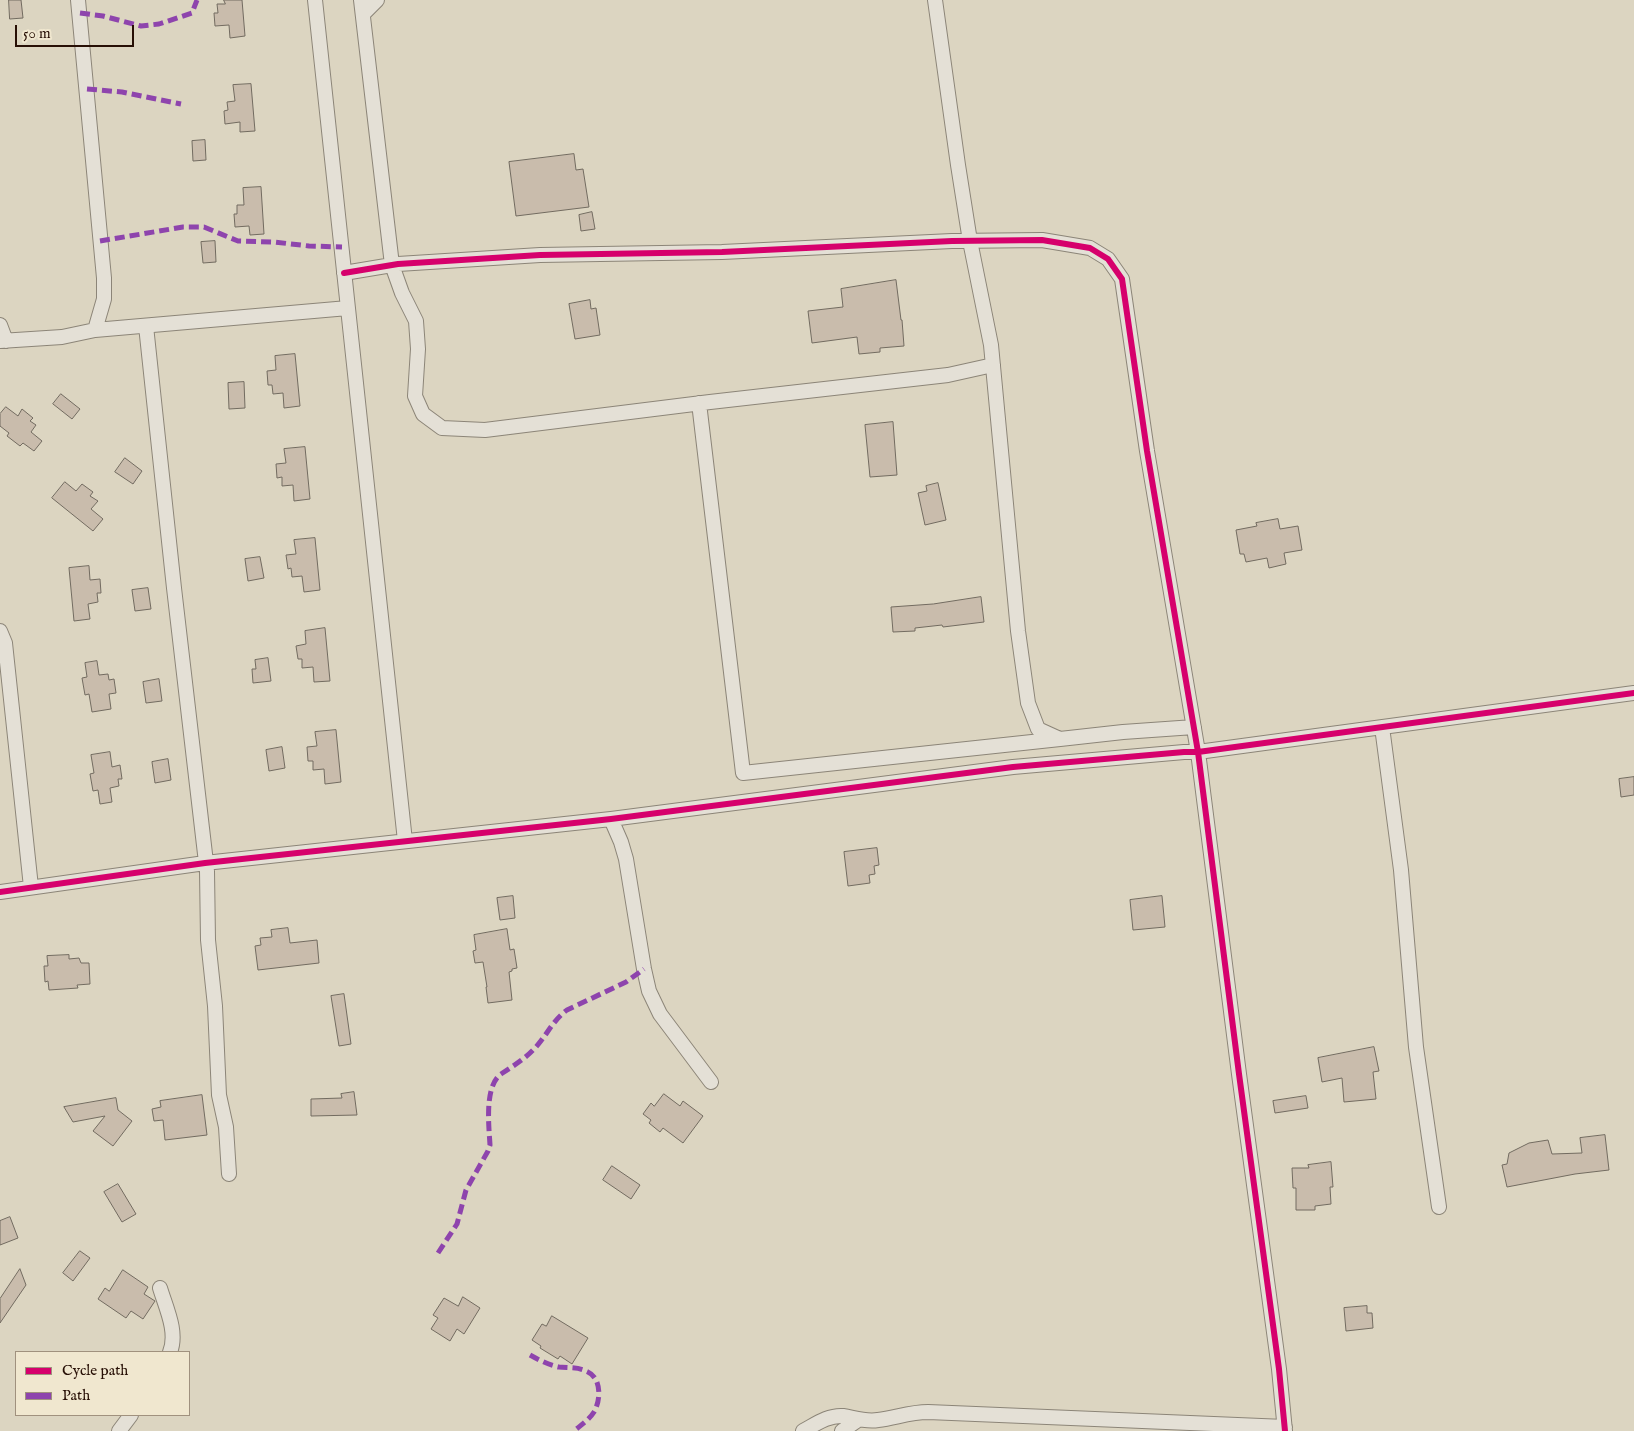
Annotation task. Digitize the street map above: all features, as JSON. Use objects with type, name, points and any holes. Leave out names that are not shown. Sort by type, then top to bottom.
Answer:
[{"type":"street","points":[[78,0],[104,278],[104,299],[95,330]]},
{"type":"street","points":[[315,0],[405,841]]},
{"type":"street","points":[[361,0],[392,265],[416,321],[418,349],[415,396],[422,414],[442,428],[485,430],[948,375],[993,365]]},
{"type":"street","points":[[363,14],[377,0]]},
{"type":"street","points":[[935,0],[970,241],[991,345],[1018,631],[1028,703],[1038,729],[1060,739]]},
{"type":"street","points":[[344,273],[392,265],[540,255],[722,252],[970,241],[1042,240],[1090,248],[1108,260],[1122,279],[1147,451],[1198,752],[1279,1369],[1285,1429],[915,1412],[879,1420],[858,1420],[842,1416],[832,1417],[803,1431]]},
{"type":"street","points":[[0,325],[3,341],[62,337],[95,330],[348,308]]},
{"type":"street","points":[[146,326],[208,878],[208,940],[219,1058],[219,1095],[226,1127],[229,1174]]},
{"type":"street","points":[[699,404],[743,773],[1123,732],[1194,727]]},
{"type":"street","points":[[2,639],[31,887]]},
{"type":"street","points":[[0,892],[205,863],[611,819],[1013,767],[1198,752],[1634,692]]},
{"type":"street","points":[[1382,727],[1401,870],[1416,1047],[1439,1206]]},
{"type":"street","points":[[611,819],[622,842],[626,859],[649,991],[660,1014],[711,1082]]},
{"type":"street","points":[[160,1288],[174,1334],[170,1351]]},
{"type":"street","points":[[119,1431],[130,1416]]},
{"type":"street","points":[[842,1431],[858,1420]]},
{"type":"building","points":[[9,0],[21,0],[23,18],[10,19]]},
{"type":"building","points":[[224,0],[242,0],[245,36],[230,38],[229,25],[215,26],[214,13],[218,13],[217,4],[225,4]]},
{"type":"building","points":[[251,84],[255,131],[240,132],[240,122],[225,124],[224,111],[228,110],[227,102],[235,101],[233,85]]},
{"type":"building","points":[[205,140],[206,160],[193,161],[192,141]]},
{"type":"building","points":[[574,154],[576,170],[583,169],[589,207],[516,216],[509,162]]},
{"type":"building","points":[[261,187],[264,234],[250,235],[249,226],[235,227],[234,214],[237,214],[237,205],[244,205],[243,188]]},
{"type":"building","points":[[592,212],[595,229],[581,231],[579,215]]},
{"type":"building","points":[[215,241],[216,262],[203,263],[201,242]]},
{"type":"building","points":[[896,280],[904,346],[880,348],[880,352],[859,354],[857,337],[812,343],[808,311],[843,307],[841,289]]},
{"type":"building","points":[[590,300],[591,309],[596,308],[600,335],[575,339],[569,304]]},
{"type":"building","points":[[295,354],[300,406],[284,408],[283,393],[273,394],[272,385],[268,385],[267,371],[276,370],[275,356]]},
{"type":"building","points":[[244,382],[245,408],[229,409],[228,383]]},
{"type":"building","points":[[61,394],[80,409],[72,419],[53,404]]},
{"type":"building","points":[[6,407],[18,416],[22,409],[33,418],[30,421],[36,425],[31,432],[42,441],[34,451],[23,443],[20,446],[7,436],[9,433],[0,426],[0,414]]},
{"type":"building","points":[[893,422],[897,475],[870,477],[865,425]]},
{"type":"building","points":[[305,447],[310,499],[294,501],[293,485],[282,486],[282,477],[277,478],[276,464],[286,463],[284,449]]},
{"type":"building","points":[[125,458],[142,471],[133,484],[115,472]]},
{"type":"building","points":[[65,482],[76,491],[82,484],[93,492],[90,496],[98,501],[91,509],[103,519],[93,531],[52,498]]},
{"type":"building","points":[[938,483],[946,520],[925,525],[918,493],[927,491],[926,486]]},
{"type":"building","points":[[1278,519],[1280,529],[1298,526],[1302,550],[1284,553],[1286,564],[1269,568],[1267,558],[1246,562],[1244,554],[1240,554],[1236,530],[1257,526],[1256,523]]},
{"type":"building","points":[[315,538],[320,590],[304,592],[302,576],[292,577],[291,568],[288,569],[286,555],[296,554],[294,540]]},
{"type":"building","points":[[260,557],[264,578],[248,581],[245,559]]},
{"type":"building","points":[[89,566],[90,580],[100,579],[101,593],[97,593],[98,602],[88,604],[90,619],[74,621],[69,568]]},
{"type":"building","points":[[148,588],[151,609],[135,611],[132,590]]},
{"type":"building","points":[[981,597],[984,622],[943,627],[942,625],[915,628],[915,631],[893,632],[891,607],[933,604]]},
{"type":"building","points":[[325,628],[330,681],[314,682],[313,667],[302,668],[302,659],[298,659],[296,646],[306,644],[305,631]]},
{"type":"building","points":[[268,658],[271,681],[253,683],[252,669],[256,669],[255,660]]},
{"type":"building","points":[[97,661],[99,675],[108,674],[109,680],[114,679],[116,693],[109,694],[111,709],[92,712],[89,694],[85,695],[82,678],[87,677],[85,663]]},
{"type":"building","points":[[159,679],[162,701],[146,703],[143,682]]},
{"type":"building","points":[[336,730],[341,782],[325,784],[324,769],[313,770],[313,761],[308,761],[307,747],[317,746],[315,732]]},
{"type":"building","points":[[282,747],[285,768],[269,771],[266,750]]},
{"type":"building","points":[[110,752],[112,767],[120,765],[122,779],[118,779],[119,786],[110,788],[112,802],[100,804],[98,790],[93,791],[90,774],[94,773],[91,755]]},
{"type":"building","points":[[168,759],[171,780],[155,783],[152,762]]},
{"type":"building","points":[[1634,777],[1634,795],[1621,797],[1619,779]]},
{"type":"building","points":[[877,848],[879,865],[874,866],[875,874],[869,875],[870,883],[848,886],[844,852]]},
{"type":"building","points":[[513,896],[515,918],[500,920],[497,898]]},
{"type":"building","points":[[1162,896],[1165,927],[1133,930],[1130,900]]},
{"type":"building","points":[[288,928],[290,943],[317,940],[319,963],[258,970],[255,946],[261,945],[260,938],[272,937],[271,930]]},
{"type":"building","points":[[507,929],[510,950],[514,949],[517,968],[509,972],[512,1000],[488,1003],[483,962],[475,963],[473,951],[476,950],[474,935]]},
{"type":"building","points":[[69,955],[69,959],[79,958],[81,963],[89,963],[90,984],[77,985],[78,988],[49,990],[48,981],[45,982],[44,966],[48,966],[47,956]]},
{"type":"building","points":[[344,994],[351,1044],[339,1046],[331,996]]},
{"type":"building","points":[[1374,1047],[1379,1071],[1373,1072],[1376,1099],[1344,1102],[1342,1078],[1322,1082],[1318,1058]]},
{"type":"building","points":[[354,1092],[357,1115],[311,1116],[311,1099],[342,1098],[341,1094]]},
{"type":"building","points":[[664,1094],[680,1106],[683,1101],[703,1116],[683,1143],[663,1128],[660,1132],[649,1123],[651,1120],[643,1114],[651,1103],[654,1106]]},
{"type":"building","points":[[202,1095],[207,1135],[165,1140],[163,1120],[154,1121],[152,1109],[161,1107],[160,1101]]},
{"type":"building","points":[[1306,1096],[1308,1108],[1275,1113],[1273,1101]]},
{"type":"building","points":[[116,1098],[118,1110],[132,1121],[113,1146],[93,1131],[105,1116],[73,1122],[64,1107]]},
{"type":"building","points":[[1605,1135],[1609,1170],[1575,1174],[1507,1187],[1502,1165],[1507,1164],[1509,1153],[1529,1143],[1548,1140],[1552,1154],[1582,1153],[1580,1138]]},
{"type":"building","points":[[1331,1162],[1333,1187],[1330,1187],[1331,1204],[1315,1206],[1315,1210],[1296,1210],[1296,1188],[1293,1188],[1292,1168],[1309,1168],[1308,1165]]},
{"type":"building","points":[[612,1166],[640,1185],[631,1199],[603,1180]]},
{"type":"building","points":[[118,1184],[136,1214],[122,1222],[104,1192]]},
{"type":"building","points":[[10,1217],[18,1238],[0,1245],[0,1221]]},
{"type":"building","points":[[80,1251],[90,1258],[73,1281],[63,1273]]},
{"type":"building","points":[[20,1269],[26,1285],[0,1323],[0,1299]]},
{"type":"building","points":[[123,1270],[148,1287],[144,1294],[155,1301],[143,1319],[131,1311],[126,1318],[98,1299],[105,1288],[109,1291]]},
{"type":"building","points":[[463,1297],[480,1308],[464,1334],[457,1329],[450,1341],[431,1329],[438,1318],[433,1315],[444,1298],[458,1306]]},
{"type":"building","points":[[1367,1306],[1367,1313],[1372,1313],[1373,1328],[1346,1331],[1344,1308]]},
{"type":"building","points":[[552,1316],[588,1338],[572,1364],[560,1356],[558,1359],[540,1348],[541,1346],[532,1340],[542,1324],[546,1326]]},
{"type":"marked path","points":[[80,13],[103,16],[141,26],[159,24],[192,13],[197,0]]},
{"type":"marked path","points":[[87,89],[122,92],[181,104]]},
{"type":"marked path","points":[[100,241],[183,227],[204,227],[238,241],[342,247]]},
{"type":"marked path","points":[[438,1253],[457,1224],[466,1190],[488,1151],[490,1145],[490,1097],[496,1080],[501,1074],[531,1052],[558,1018],[567,1010],[626,982],[644,969]]},
{"type":"marked path","points":[[530,1355],[555,1366],[583,1370],[595,1378],[599,1389],[596,1407],[590,1418],[574,1431]]},
{"type":"cycle path","points":[[344,273],[398,264],[540,255],[722,252],[952,241],[1042,240],[1090,248],[1108,259],[1122,279],[1147,451],[1198,752],[1279,1369],[1285,1431]]},
{"type":"cycle path","points":[[0,892],[205,863],[611,819],[1013,767],[1198,752],[1634,693]]}]
